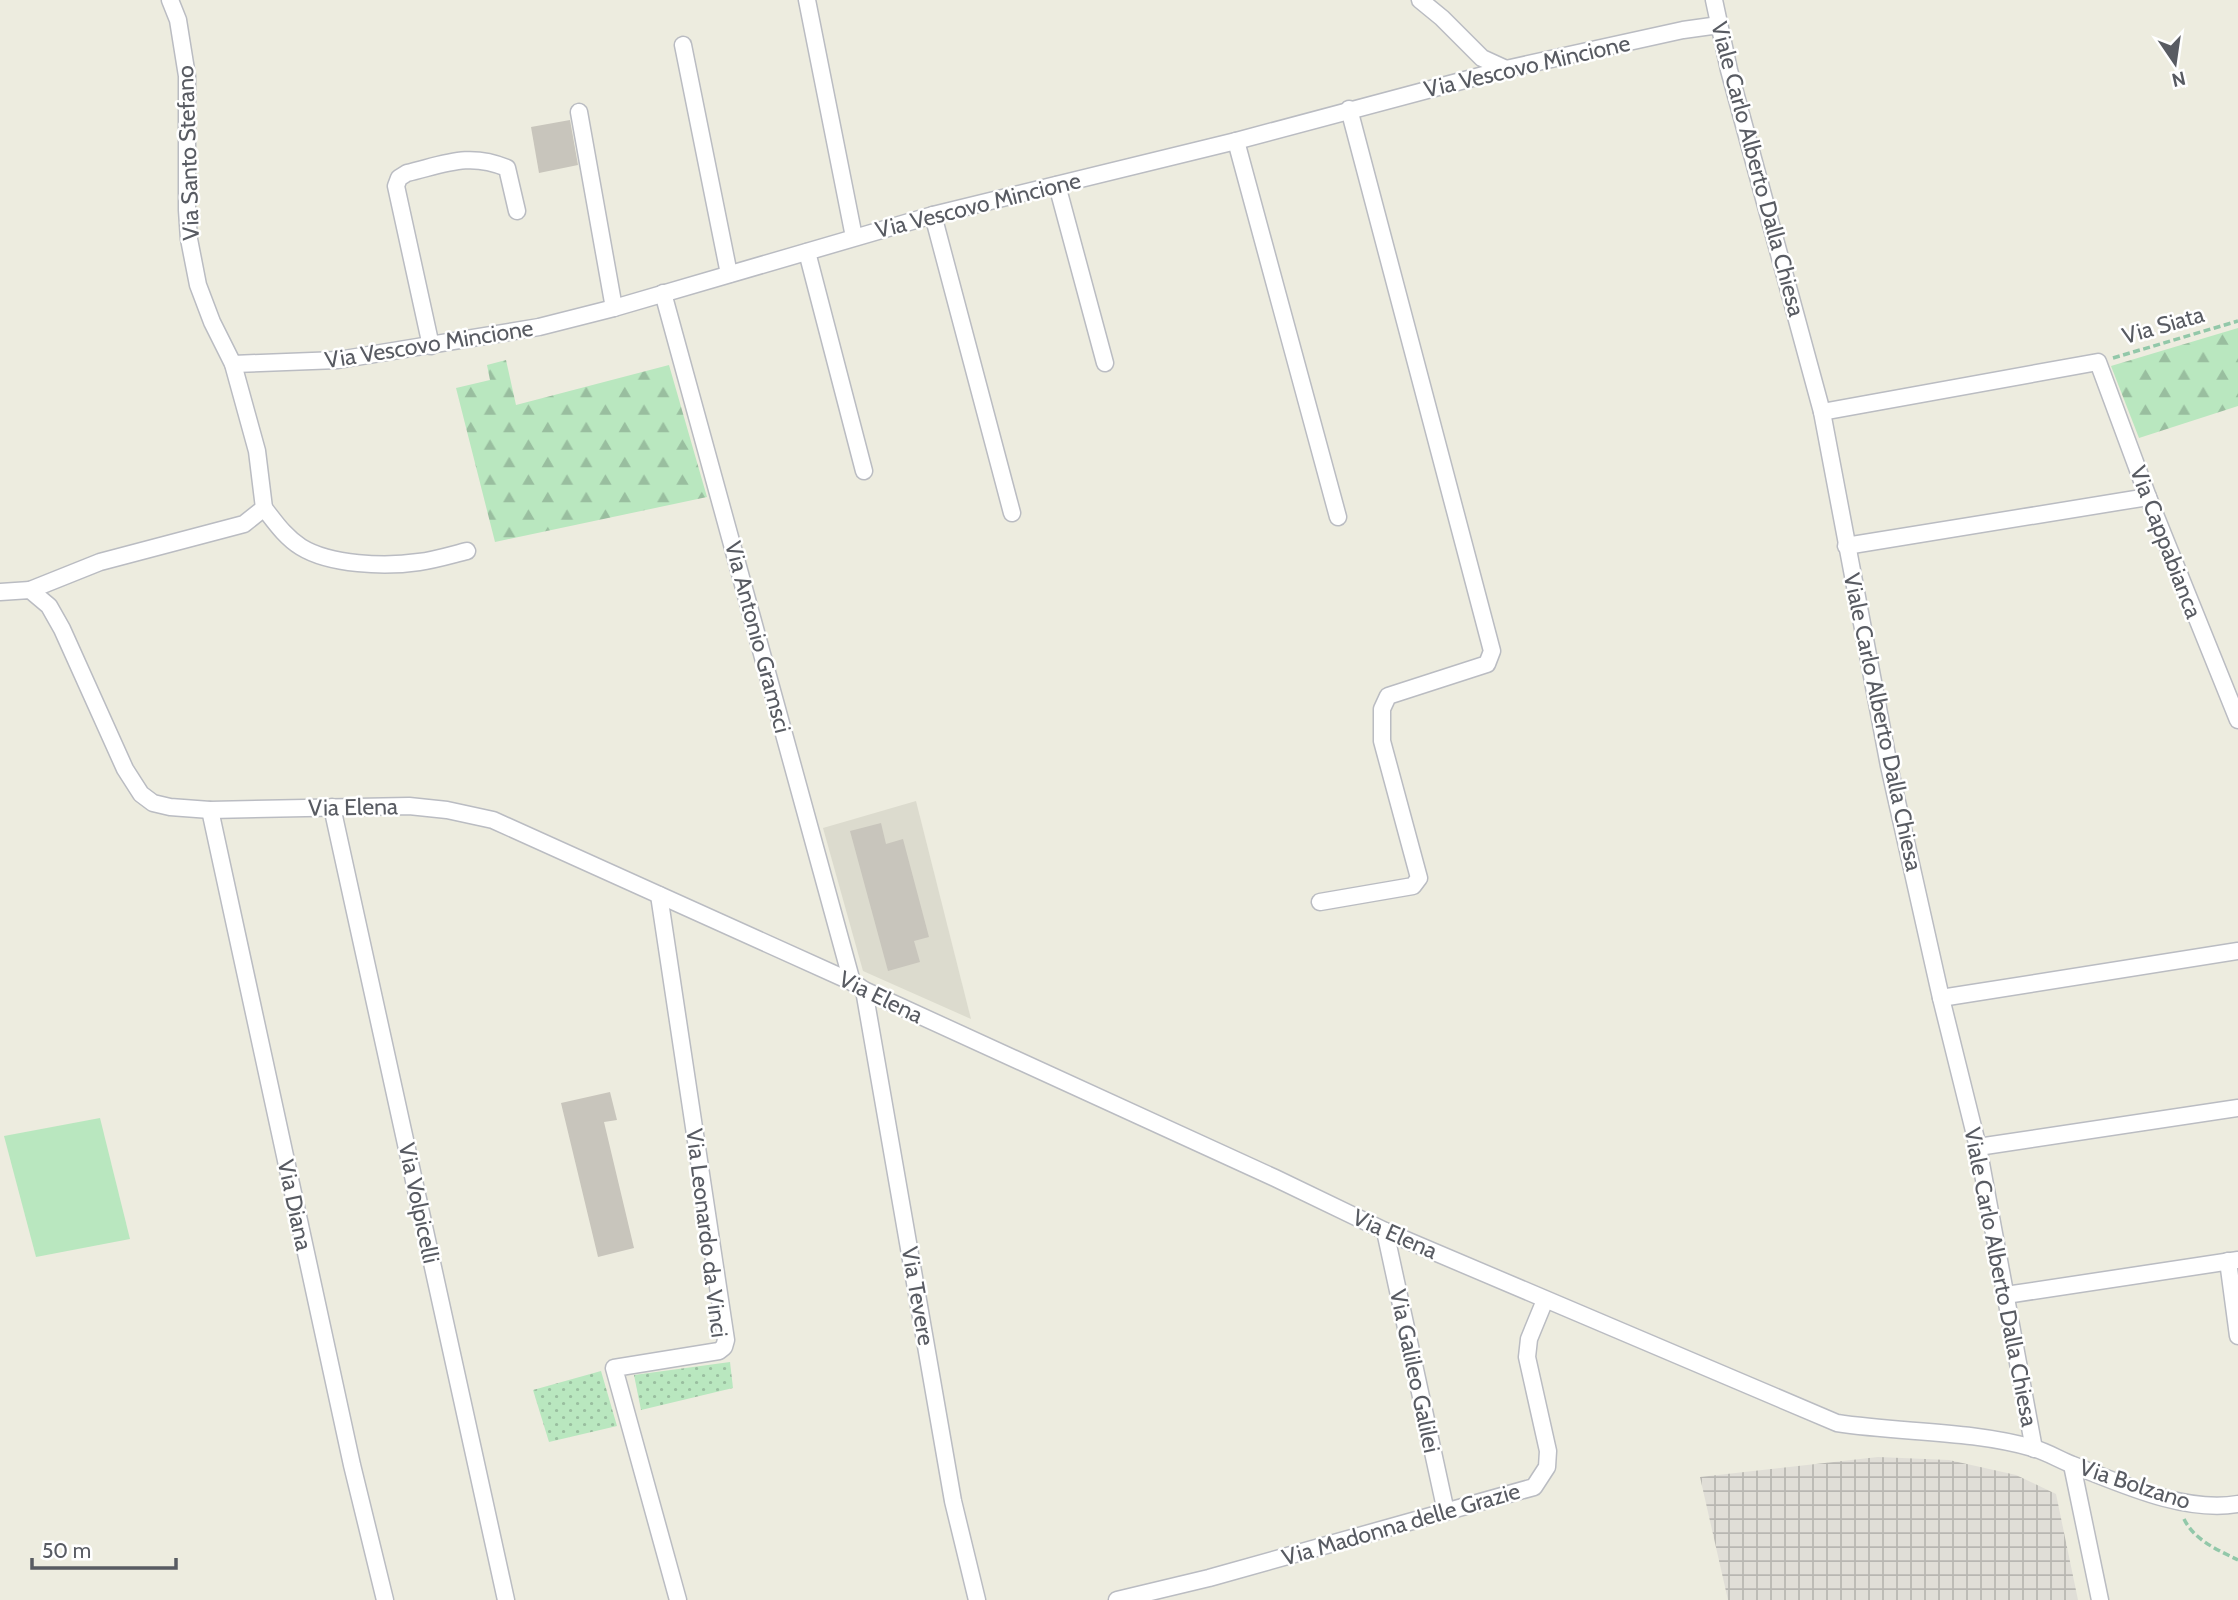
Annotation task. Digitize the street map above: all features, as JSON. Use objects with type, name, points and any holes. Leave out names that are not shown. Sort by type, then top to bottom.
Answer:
[{"type":"street","name":"Via Santo Stefano","points":[[170,0],[178,20],[187,76],[189,239],[198,285],[212,322],[233,364],[257,451],[264,508]]},
{"type":"street","points":[[807,0],[854,237]]},
{"type":"street","points":[[1420,0],[1482,58],[1506,69]]},
{"type":"street","name":"Viale Carlo Alberto Dalla Chiesa","points":[[1714,0],[1729,70],[1822,412],[1889,766],[1941,998],[1978,1147],[2034,1448]]},
{"type":"street","name":"Via Vescovo Mincione","points":[[233,364],[338,360],[539,327],[614,308],[933,215],[1237,141],[1506,69],[1684,30],[1720,25]]},
{"type":"street","points":[[683,45],[729,274]]},
{"type":"street","points":[[1320,902],[1413,886],[1419,878],[1382,741],[1382,709],[1388,696],[1487,664],[1492,650],[1349,109]]},
{"type":"street","points":[[579,112],[614,308]]},
{"type":"street","points":[[1237,141],[1338,517]]},
{"type":"street","points":[[431,346],[396,186],[399,178],[407,173],[471,158],[490,161],[507,168],[517,211]]},
{"type":"street","points":[[1057,185],[1105,363]]},
{"type":"street","points":[[933,215],[1012,513]]},
{"type":"street","points":[[807,252],[864,471]]},
{"type":"street","name":"Via Antonio Gramsci","points":[[663,293],[858,986]]},
{"type":"street","points":[[1822,412],[2098,362]]},
{"type":"street","name":"Via Cappabianca","points":[[2098,362],[2148,497],[2238,720]]},
{"type":"street","points":[[1846,546],[2148,497]]},
{"type":"street","points":[[0,592],[30,590],[100,562],[244,524],[264,508],[283,533],[322,558],[351,563],[417,563],[467,551]]},
{"type":"street","name":"Via Elena","points":[[30,590],[49,606],[125,769],[141,794],[153,803],[210,810],[409,806],[447,810],[493,820],[586,860],[1263,1172],[1385,1231],[1837,1423],[1871,1429],[1975,1437],[2034,1448]]},
{"type":"street","name":"Via Volpicelli","points":[[332,807],[506,1600]]},
{"type":"street","name":"Via Diana","points":[[210,810],[352,1465],[385,1600]]},
{"type":"street","name":"Via Leonardo da Vinci","points":[[659,895],[726,1340],[719,1351],[614,1368],[678,1600]]},
{"type":"street","points":[[1941,998],[2238,951]]},
{"type":"street","name":"Via Tevere","points":[[858,986],[953,1501],[977,1600]]},
{"type":"street","points":[[1978,1147],[2238,1108]]},
{"type":"street","name":"Via Galileo Galilei","points":[[1385,1231],[1446,1512]]},
{"type":"street","points":[[2006,1295],[2233,1261],[2238,1336]]},
{"type":"street","name":"Via Madonna delle Grazie","points":[[1117,1600],[1209,1578],[1534,1487],[1547,1468],[1548,1451],[1527,1357],[1529,1339],[1545,1300]]},
{"type":"street","name":"Via Bolzano","points":[[2034,1448],[2072,1465],[2176,1501],[2203,1505],[2238,1504]]},
{"type":"street","points":[[2072,1465],[2100,1600]]},
{"type":"path","name":"Via Siata","points":[[2098,362],[2238,321]]},
{"type":"path","points":[[2176,1501],[2187,1524],[2207,1544],[2238,1560]]},
{"type":"shaded area","points":[[916,801],[971,1019],[863,971],[823,828]]},
{"type":"shaded area","points":[[1878,1457],[1949,1460],[2016,1475],[2056,1494],[2078,1600],[1728,1600],[1700,1477]]},
{"type":"green space","points":[[2238,328],[2238,406],[2139,438],[2111,366]]},
{"type":"green space","points":[[506,360],[516,405],[669,365],[707,497],[495,542],[456,388],[490,380],[487,365]]},
{"type":"green space","points":[[100,1118],[130,1239],[36,1257],[4,1136]]},
{"type":"green space","points":[[730,1362],[733,1388],[641,1410],[634,1375]]},
{"type":"green space","points":[[601,1371],[617,1426],[549,1442],[533,1390]]},
{"type":"building","points":[[570,120],[578,165],[539,173],[531,127]]},
{"type":"building","points":[[881,823],[886,844],[903,839],[929,937],[914,941],[920,962],[888,971],[850,831]]},
{"type":"building","points":[[610,1092],[617,1120],[604,1122],[634,1248],[598,1257],[561,1103]]}]
